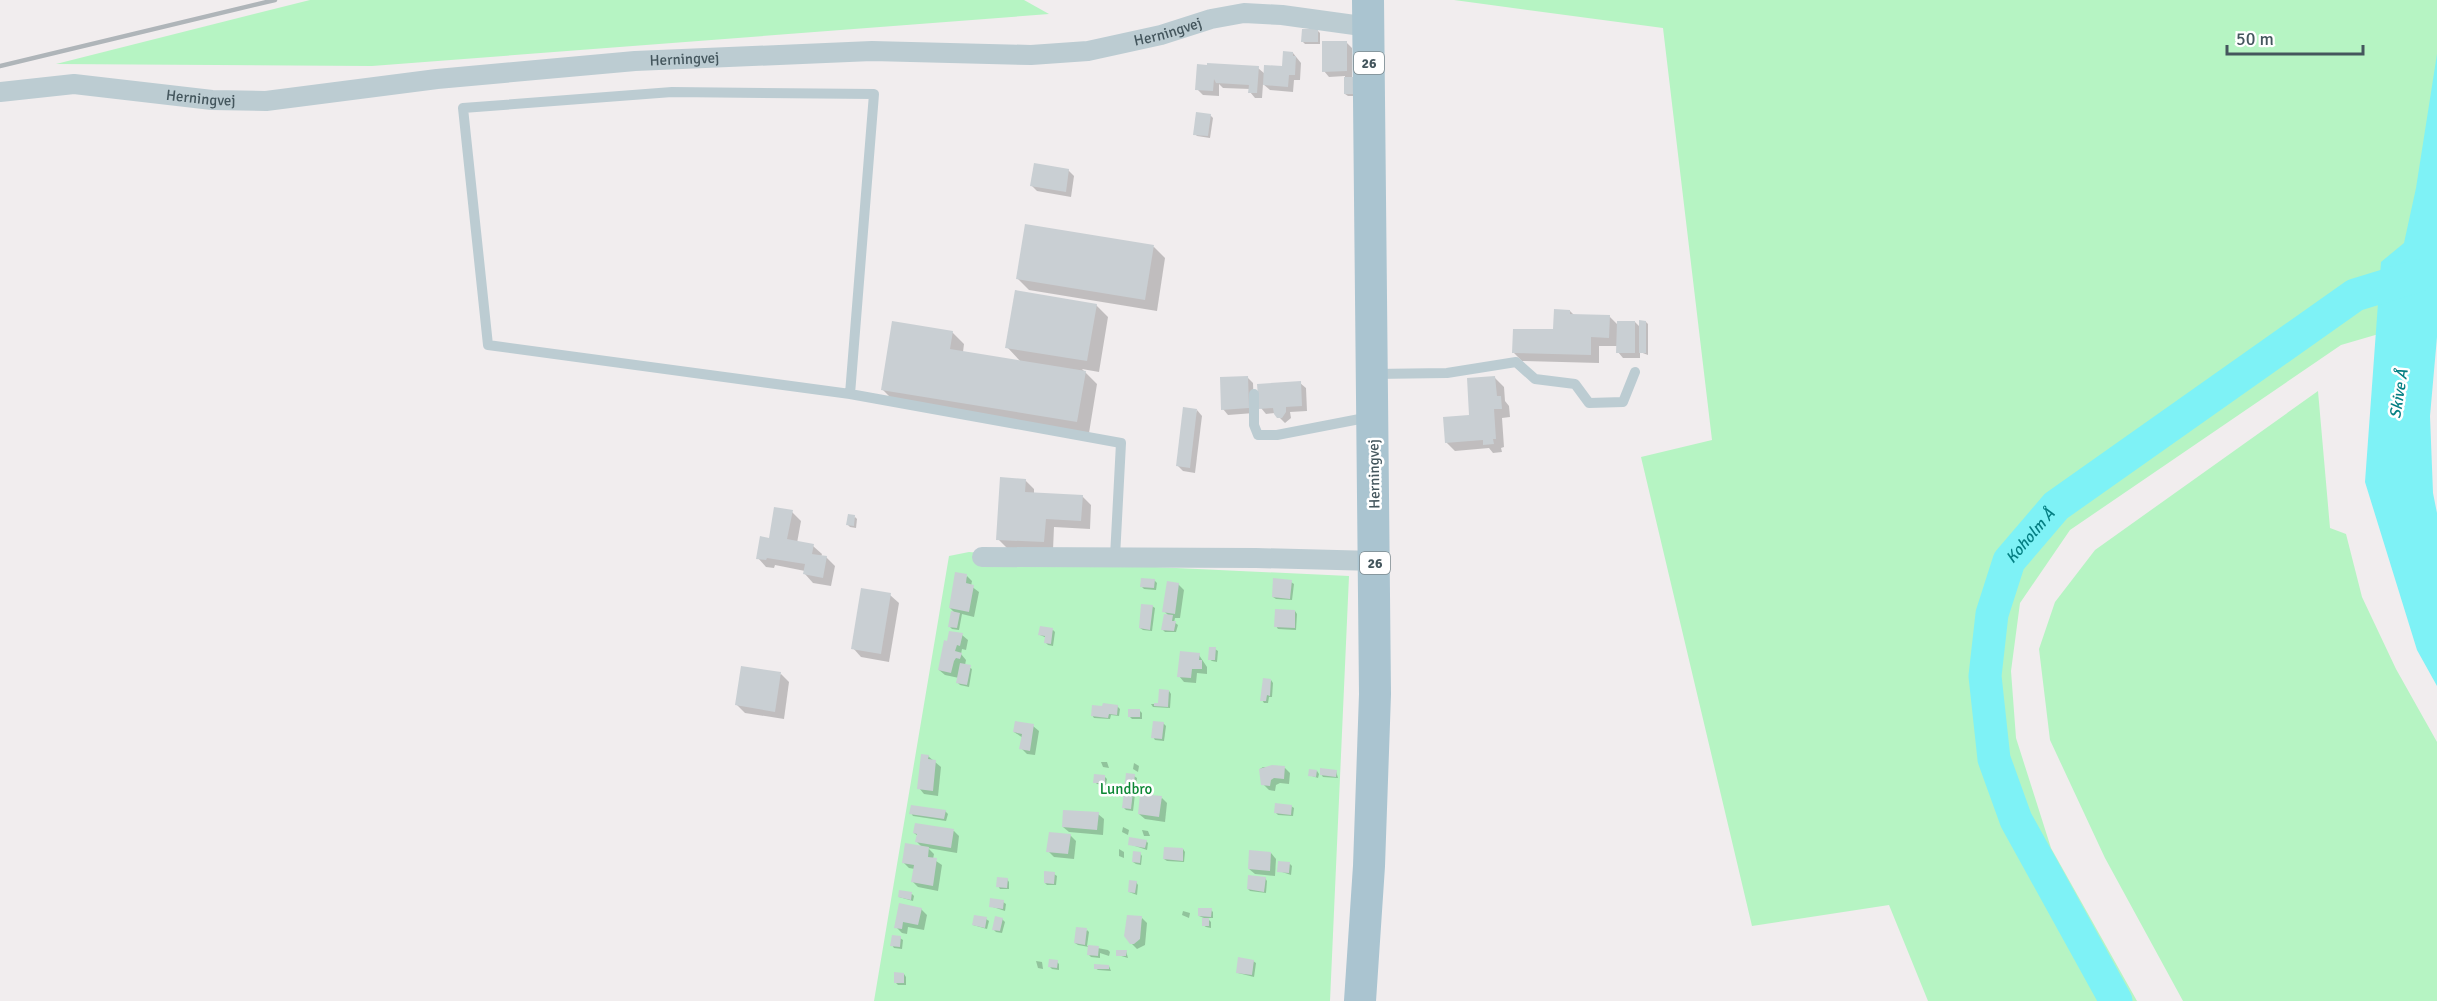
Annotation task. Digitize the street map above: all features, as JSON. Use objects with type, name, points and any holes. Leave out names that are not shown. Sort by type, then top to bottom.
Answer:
[{"type":"main road","name":"Herningvej","points":[[1360,1001],[1369,866],[1375,694],[1374,416],[1368,13]]},
{"type":"street","name":"Herningvej","points":[[0,92],[74,84],[212,100],[266,101],[437,79],[635,61],[872,51],[1031,55],[1088,51],[1161,35],[1211,19],[1244,14],[1368,13]]},
{"type":"street","points":[[982,556],[1375,561]]},
{"type":"lane","points":[[850,394],[874,94],[672,92],[463,108],[488,345],[850,394],[1121,443],[1115,557]]},
{"type":"lane","points":[[1373,374],[1447,373],[1516,362],[1535,379],[1575,384],[1589,404],[1623,402],[1635,372]]},
{"type":"lane","points":[[1254,394],[1254,425],[1258,435],[1277,435],[1374,416]]},
{"type":"green space","points":[[310,0],[1024,0],[1049,14],[372,66],[56,64]]},
{"type":"green space","points":[[1454,0],[2437,0],[2437,317],[2341,345],[2070,530],[2020,603],[2011,671],[2016,738],[2051,848],[2137,1001],[1928,1001],[1889,905],[1752,926],[1641,457],[1712,440],[1663,28]]},
{"type":"green space","points":[[2318,391],[2330,528],[2346,534],[2362,597],[2396,669],[2437,742],[2437,1001],[2183,1001],[2105,858],[2050,740],[2039,649],[2055,602],[2095,550]]},
{"type":"green space","name":"Lundbro","points":[[969,552],[1155,567],[1349,576],[1330,1001],[874,1001],[949,556]]},
{"type":"water","name":"Skive Å","points":[[2437,54],[2437,337],[2430,416],[2433,493],[2437,513],[2437,686],[2417,650],[2365,482],[2381,262],[2404,243],[2416,188]]},
{"type":"building","points":[[1302,29],[1318,29],[1318,42],[1301,42]]},
{"type":"building","points":[[1322,41],[1347,41],[1347,71],[1322,72]]},
{"type":"building","points":[[1283,51],[1293,52],[1293,56],[1296,56],[1295,75],[1289,75],[1288,87],[1263,85],[1264,65],[1282,66]]},
{"type":"building","points":[[1207,63],[1259,66],[1257,93],[1248,93],[1249,85],[1216,83],[1214,79],[1213,91],[1195,90],[1197,64],[1207,65]]},
{"type":"building","points":[[1344,77],[1355,77],[1355,94],[1344,94]]},
{"type":"building","points":[[1196,112],[1211,114],[1208,136],[1193,135]]},
{"type":"building","points":[[1034,163],[1069,169],[1066,192],[1030,186]]},
{"type":"building","points":[[1025,224],[1154,245],[1145,300],[1016,279]]},
{"type":"building","points":[[1015,290],[1097,304],[1087,361],[1005,348]]},
{"type":"building","points":[[1554,309],[1570,310],[1570,314],[1610,315],[1609,338],[1591,337],[1591,355],[1512,353],[1513,329],[1553,329]]},
{"type":"building","points":[[1639,320],[1646,321],[1646,353],[1639,353]]},
{"type":"building","points":[[892,321],[953,331],[950,349],[1086,371],[1077,422],[881,390]]},
{"type":"building","points":[[1617,321],[1635,321],[1635,353],[1616,353]]},
{"type":"building","points":[[1248,376],[1249,408],[1221,410],[1220,377]]},
{"type":"building","points":[[1495,376],[1497,396],[1501,396],[1502,409],[1494,409],[1496,439],[1493,439],[1494,444],[1483,445],[1483,440],[1445,443],[1443,417],[1469,415],[1467,378]]},
{"type":"building","points":[[1301,381],[1302,406],[1286,407],[1282,418],[1277,418],[1273,408],[1259,409],[1257,384]]},
{"type":"building","points":[[1183,407],[1197,409],[1190,468],[1176,466]]},
{"type":"building","points":[[1000,477],[1026,479],[1025,492],[1083,495],[1081,521],[1046,519],[1044,542],[996,540]]},
{"type":"building","points":[[774,507],[793,510],[787,539],[814,544],[812,554],[827,556],[823,578],[803,574],[805,564],[767,558],[766,560],[756,559],[760,536],[769,538]]},
{"type":"building","points":[[848,514],[855,515],[854,526],[846,525]]},
{"type":"building","points":[[955,572],[967,574],[966,583],[974,585],[969,612],[949,608]]},
{"type":"building","points":[[1141,578],[1155,579],[1154,588],[1140,587]]},
{"type":"building","points":[[1273,578],[1292,580],[1290,599],[1272,597]]},
{"type":"building","points":[[1167,581],[1179,583],[1175,614],[1162,612]]},
{"type":"building","points":[[861,588],[891,593],[881,654],[851,649]]},
{"type":"building","points":[[1141,604],[1153,605],[1150,630],[1139,628]]},
{"type":"building","points":[[1275,609],[1295,610],[1295,628],[1274,627]]},
{"type":"building","points":[[951,611],[960,613],[957,628],[948,627]]},
{"type":"building","points":[[1164,614],[1173,615],[1172,621],[1176,621],[1174,631],[1161,630]]},
{"type":"building","points":[[1040,626],[1053,628],[1051,644],[1044,643],[1045,636],[1038,635]]},
{"type":"building","points":[[949,631],[963,633],[960,646],[957,645],[955,651],[962,653],[960,659],[956,658],[954,661],[951,673],[938,670],[944,640],[947,641]]},
{"type":"building","points":[[1209,647],[1216,647],[1215,660],[1208,660]]},
{"type":"building","points":[[1180,651],[1200,653],[1199,660],[1202,660],[1202,669],[1192,669],[1191,678],[1177,677]]},
{"type":"building","points":[[960,663],[971,665],[967,685],[956,683]]},
{"type":"building","points":[[741,666],[781,672],[775,712],[735,705]]},
{"type":"building","points":[[1263,678],[1271,679],[1270,696],[1267,695],[1266,701],[1260,701]]},
{"type":"building","points":[[1159,689],[1169,690],[1168,707],[1154,706],[1154,703],[1158,703]]},
{"type":"building","points":[[1103,703],[1118,705],[1117,715],[1109,714],[1108,718],[1091,716],[1092,705],[1102,706]]},
{"type":"building","points":[[1128,709],[1140,709],[1140,717],[1128,717]]},
{"type":"building","points":[[1015,721],[1034,724],[1030,751],[1019,749],[1022,734],[1013,732]]},
{"type":"building","points":[[1153,721],[1164,722],[1162,739],[1151,738]]},
{"type":"building","points":[[921,754],[929,755],[928,759],[936,760],[933,791],[917,789]]},
{"type":"building","points":[[1272,765],[1285,766],[1284,779],[1274,778],[1270,786],[1261,785],[1259,769]]},
{"type":"building","points":[[1320,768],[1337,770],[1336,777],[1320,775]]},
{"type":"building","points":[[1309,769],[1317,770],[1316,777],[1308,776]]},
{"type":"building","points":[[1126,773],[1135,774],[1131,809],[1122,808]]},
{"type":"building","points":[[1094,774],[1105,775],[1105,783],[1093,783]]},
{"type":"building","points":[[1140,794],[1162,796],[1159,817],[1138,814]]},
{"type":"building","points":[[1275,803],[1292,805],[1291,815],[1274,813]]},
{"type":"building","points":[[911,805],[946,810],[944,819],[909,814]]},
{"type":"building","points":[[1063,810],[1099,812],[1097,830],[1062,827]]},
{"type":"building","points":[[915,823],[954,829],[951,848],[915,842],[917,834],[913,833]]},
{"type":"building","points":[[1049,832],[1071,834],[1068,854],[1046,852]]},
{"type":"building","points":[[1129,837],[1147,840],[1145,848],[1128,845]]},
{"type":"building","points":[[905,843],[929,847],[928,857],[937,858],[933,886],[911,882],[914,865],[902,863]]},
{"type":"building","points":[[1164,847],[1183,848],[1183,861],[1163,859]]},
{"type":"building","points":[[1249,850],[1271,852],[1270,871],[1248,869]]},
{"type":"building","points":[[1133,851],[1141,852],[1140,863],[1132,862]]},
{"type":"building","points":[[1278,861],[1290,862],[1289,873],[1277,872]]},
{"type":"building","points":[[1044,871],[1055,872],[1054,884],[1044,883]]},
{"type":"building","points":[[1248,875],[1266,877],[1264,892],[1247,889]]},
{"type":"building","points":[[997,877],[1008,878],[1007,888],[996,887]]},
{"type":"building","points":[[1129,880],[1137,881],[1135,893],[1128,892]]},
{"type":"building","points":[[899,890],[912,892],[911,900],[898,897]]},
{"type":"building","points":[[990,898],[1004,900],[1003,909],[989,907]]},
{"type":"building","points":[[899,903],[922,908],[918,925],[903,922],[902,929],[894,928]]},
{"type":"building","points":[[1198,908],[1212,908],[1211,917],[1198,916]]},
{"type":"building","points":[[974,915],[987,917],[985,928],[972,925]]},
{"type":"building","points":[[1127,915],[1142,916],[1140,939],[1134,944],[1130,944],[1124,936]]},
{"type":"building","points":[[995,916],[1003,918],[1000,931],[992,930]]},
{"type":"building","points":[[1202,918],[1209,918],[1209,926],[1202,926]]},
{"type":"building","points":[[1076,927],[1087,928],[1085,945],[1074,943]]},
{"type":"building","points":[[892,935],[901,936],[900,947],[890,946]]},
{"type":"building","points":[[1088,945],[1099,946],[1098,956],[1087,955]]},
{"type":"building","points":[[1116,950],[1127,950],[1126,956],[1116,956]]},
{"type":"building","points":[[1238,957],[1254,960],[1252,975],[1236,973]]},
{"type":"building","points":[[1049,959],[1058,960],[1057,968],[1048,967]]},
{"type":"building","points":[[1094,964],[1109,965],[1109,969],[1094,969]]},
{"type":"building","points":[[894,972],[904,973],[904,983],[894,983]]},
{"type":"waterway","name":"Koholm Å","points":[[2116,1001],[2016,820],[1994,759],[1985,676],[1992,614],[2009,561],[2056,506],[2355,295],[2417,276]]},
{"type":"railway","points":[[0,66],[275,0]]}]
